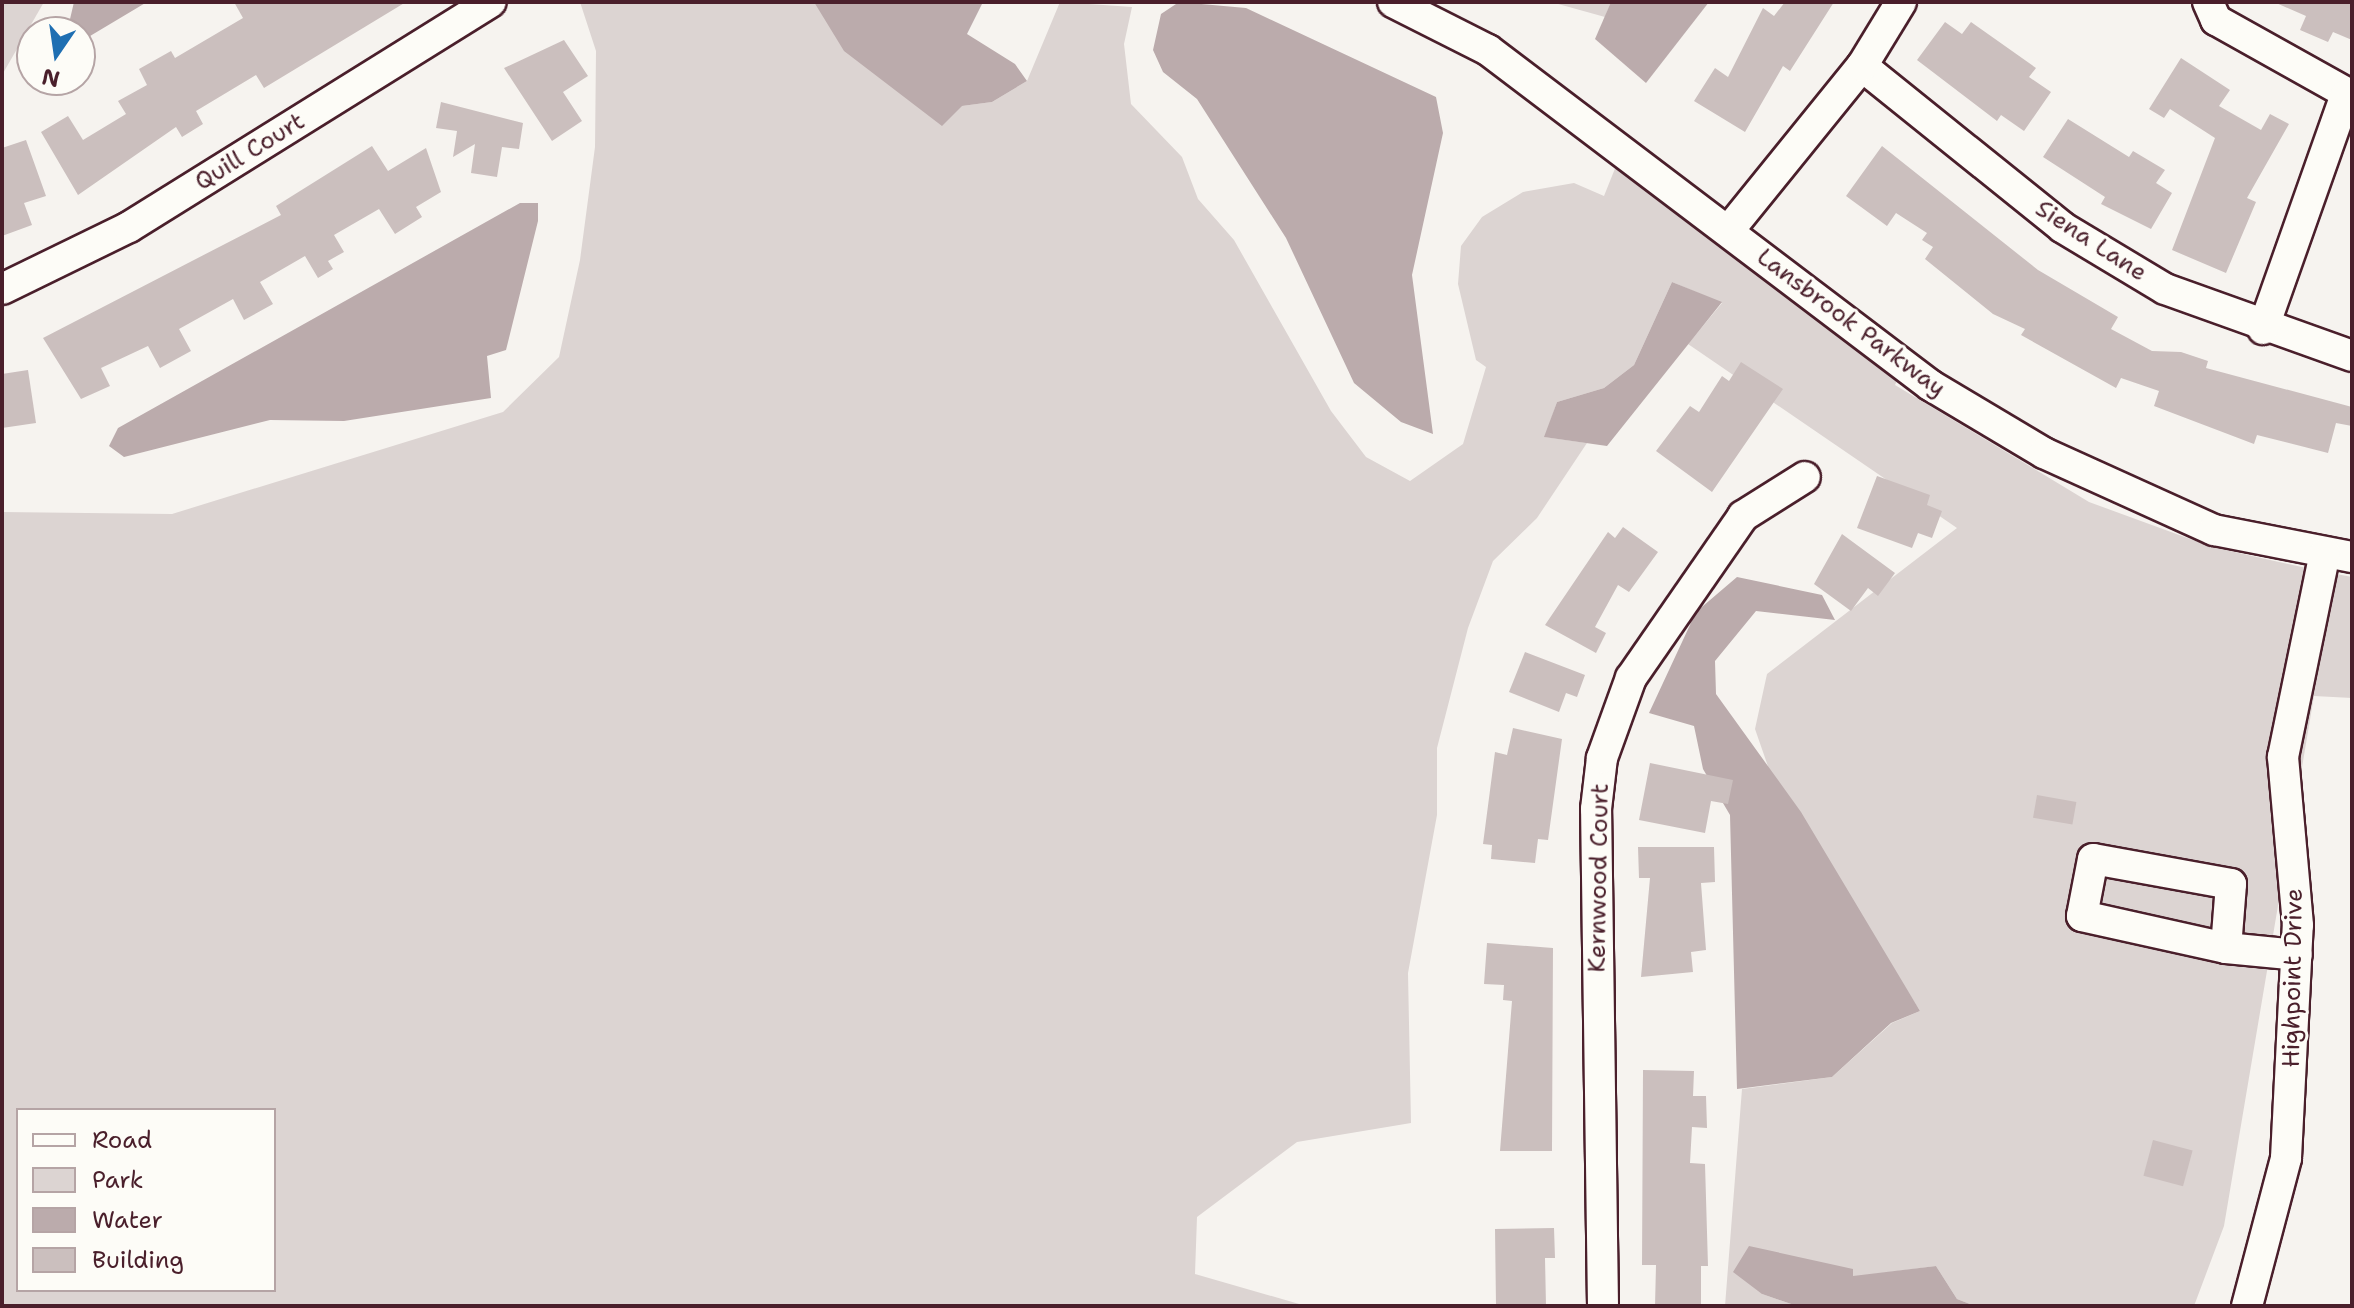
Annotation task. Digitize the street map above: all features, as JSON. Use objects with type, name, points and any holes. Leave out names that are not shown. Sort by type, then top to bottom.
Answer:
[{"type":"street","name":"Quill Court","points":[[2,289],[129,227],[491,2]]},
{"type":"street","name":"Lansbrook Parkway","points":[[1393,2],[1488,50],[1930,385],[2044,453],[2214,530],[2339,555]]},
{"type":"street","points":[[1729,230],[1862,66],[1901,2]]},
{"type":"street","points":[[2208,2],[2216,20],[2349,95],[2263,329]]},
{"type":"street","name":"Siena Lane","points":[[1862,66],[2062,227],[2165,289],[2263,329],[2352,356]]},
{"type":"street","name":"Kernwood Court","points":[[1603,1306],[1596,809],[1602,758],[1631,678],[1743,516],[1805,477]]},
{"type":"street","name":"Highpoint Drive","points":[[2247,1306],[2286,1158],[2297,955],[2283,757],[2339,555]]},
{"type":"street","points":[[2226,948],[2231,884],[2093,859],[2082,916],[2226,948],[2297,955]]},
{"type":"green space","points":[[2,2],[44,2],[36,16],[16,16],[16,51],[2,75]]},
{"type":"green space","points":[[580,2],[814,2],[962,106],[992,102],[1027,81],[1060,2],[1132,7],[1124,44],[1131,104],[1182,157],[1198,199],[1234,240],[1331,411],[1366,457],[1410,481],[1463,444],[1486,367],[1476,360],[1458,284],[1461,246],[1482,217],[1523,192],[1574,183],[1604,196],[1618,161],[1899,376],[1895,385],[2089,502],[2212,547],[2311,569],[2283,876],[2224,1226],[2194,1306],[1975,1306],[1957,1299],[1936,1266],[1852,1277],[1853,1270],[1762,1294],[1797,1306],[1725,1306],[1742,1089],[1832,1077],[1892,1023],[1920,1011],[1771,775],[1755,729],[1767,674],[1957,528],[1688,344],[1722,303],[1672,282],[1634,365],[1604,388],[1557,402],[1545,437],[1587,443],[1537,518],[1493,561],[1468,628],[1437,748],[1437,815],[1408,973],[1411,1123],[1297,1142],[1197,1217],[1195,1274],[1306,1306],[2,1306],[2,512],[172,514],[503,412],[559,357],[580,260],[595,147],[596,51]]},
{"type":"green space","points":[[1551,2],[1611,2],[1605,17]]},
{"type":"green space","points":[[2331,573],[2352,577],[2352,698],[2314,696],[2297,797],[2293,757]]},
{"type":"water","points":[[74,2],[147,2],[96,32],[96,16],[71,16]]},
{"type":"water","points":[[814,2],[983,2],[967,34],[1015,64],[1027,81],[992,102],[962,106],[942,126],[844,51]]},
{"type":"water","points":[[1179,2],[1246,8],[1436,97],[1443,133],[1412,275],[1433,434],[1401,422],[1354,383],[1286,238],[1197,99],[1163,72],[1153,50],[1161,14]]},
{"type":"water","points":[[1611,2],[1709,2],[1646,83],[1595,39]]},
{"type":"water","points":[[520,203],[538,203],[538,221],[506,350],[487,356],[491,398],[344,421],[270,420],[124,457],[109,446],[118,428]]},
{"type":"water","points":[[1672,282],[1722,302],[1607,446],[1544,437],[1557,402],[1604,388],[1634,365]]},
{"type":"water","points":[[1737,577],[1822,595],[1835,620],[1756,611],[1715,661],[1716,694],[1801,812],[1920,1011],[1891,1023],[1832,1077],[1737,1089],[1730,815],[1703,769],[1694,726],[1649,713],[1696,612]]},
{"type":"water","points":[[1749,1246],[1853,1269],[1853,1276],[1936,1266],[1957,1299],[1975,1306],[1797,1306],[1762,1294],[1733,1272]]},
{"type":"building","points":[[234,2],[406,2],[264,88],[256,75],[196,111],[203,124],[182,137],[176,127],[78,195],[41,132],[68,116],[83,140],[126,114],[118,101],[147,85],[139,69],[171,51],[175,58],[243,18]]},
{"type":"building","points":[[1785,2],[1834,2],[1790,71],[1783,66],[1745,132],[1694,101],[1715,68],[1728,77],[1763,8],[1774,16]]},
{"type":"building","points":[[2274,2],[2352,2],[2352,40],[2333,32],[2328,42],[2300,30],[2306,16]]},
{"type":"building","points":[[1945,22],[1962,34],[1971,22],[2036,68],[2029,77],[2051,92],[2024,131],[2001,115],[1997,121],[1917,60]]},
{"type":"building","points":[[564,40],[588,76],[563,92],[582,121],[552,141],[504,68]]},
{"type":"building","points":[[2181,58],[2230,90],[2219,106],[2261,130],[2270,114],[2289,124],[2247,198],[2256,202],[2226,273],[2172,250],[2215,138],[2170,109],[2164,118],[2149,109]]},
{"type":"building","points":[[441,102],[523,123],[519,149],[502,147],[497,177],[471,173],[475,144],[453,157],[457,131],[436,128]]},
{"type":"building","points":[[2068,119],[2129,157],[2133,151],[2165,170],[2156,183],[2172,193],[2151,229],[2101,204],[2105,197],[2043,157]]},
{"type":"building","points":[[26,140],[46,196],[24,203],[32,225],[2,236],[2,148]]},
{"type":"building","points":[[372,146],[388,171],[426,148],[441,192],[416,207],[422,217],[395,234],[379,209],[334,235],[344,252],[328,261],[333,269],[318,278],[305,256],[260,282],[273,304],[244,320],[233,299],[179,329],[191,351],[160,368],[148,346],[101,368],[110,386],[81,399],[43,338],[281,215],[276,206]]},
{"type":"building","points":[[1882,146],[2038,270],[2118,317],[2111,329],[2152,351],[2181,352],[2208,361],[2206,368],[2352,407],[2352,426],[2336,423],[2328,453],[2257,435],[2254,444],[2154,406],[2159,391],[2121,378],[2116,388],[2021,335],[2025,329],[1993,314],[1925,259],[1933,247],[1922,240],[1927,233],[1896,213],[1887,226],[1846,196]]},
{"type":"building","points":[[1741,362],[1783,389],[1712,492],[1656,451],[1690,406],[1699,412],[1722,376],[1729,381]]},
{"type":"building","points":[[28,370],[36,423],[2,428],[2,374]]},
{"type":"building","points":[[1877,476],[1930,495],[1927,505],[1942,511],[1932,538],[1918,533],[1912,548],[1857,528]]},
{"type":"building","points":[[1623,527],[1658,552],[1629,592],[1618,585],[1595,627],[1606,633],[1596,653],[1545,625],[1608,532],[1615,538]]},
{"type":"building","points":[[1842,534],[1895,573],[1878,596],[1868,588],[1851,611],[1814,584]]},
{"type":"building","points":[[1525,652],[1585,675],[1577,697],[1566,693],[1559,712],[1509,692]]},
{"type":"building","points":[[1513,728],[1562,739],[1548,840],[1538,839],[1535,863],[1491,859],[1492,845],[1483,844],[1495,752],[1507,755]]},
{"type":"building","points":[[1650,763],[1733,780],[1728,804],[1711,801],[1705,833],[1639,820]]},
{"type":"building","points":[[2037,795],[2076,802],[2072,825],[2033,818]]},
{"type":"building","points":[[1638,847],[1714,847],[1715,882],[1701,883],[1706,950],[1691,952],[1693,972],[1641,977],[1650,878],[1639,878]]},
{"type":"building","points":[[1487,943],[1553,948],[1552,1151],[1500,1151],[1512,1001],[1503,1000],[1504,985],[1484,984]]},
{"type":"building","points":[[1643,1070],[1694,1071],[1693,1096],[1706,1096],[1707,1128],[1692,1127],[1690,1163],[1705,1164],[1708,1266],[1701,1266],[1701,1306],[1655,1306],[1656,1265],[1642,1265]]},
{"type":"building","points":[[2153,1140],[2193,1151],[2183,1186],[2143,1176]]},
{"type":"building","points":[[1554,1228],[1555,1258],[1545,1258],[1546,1306],[1496,1306],[1495,1229]]}]
